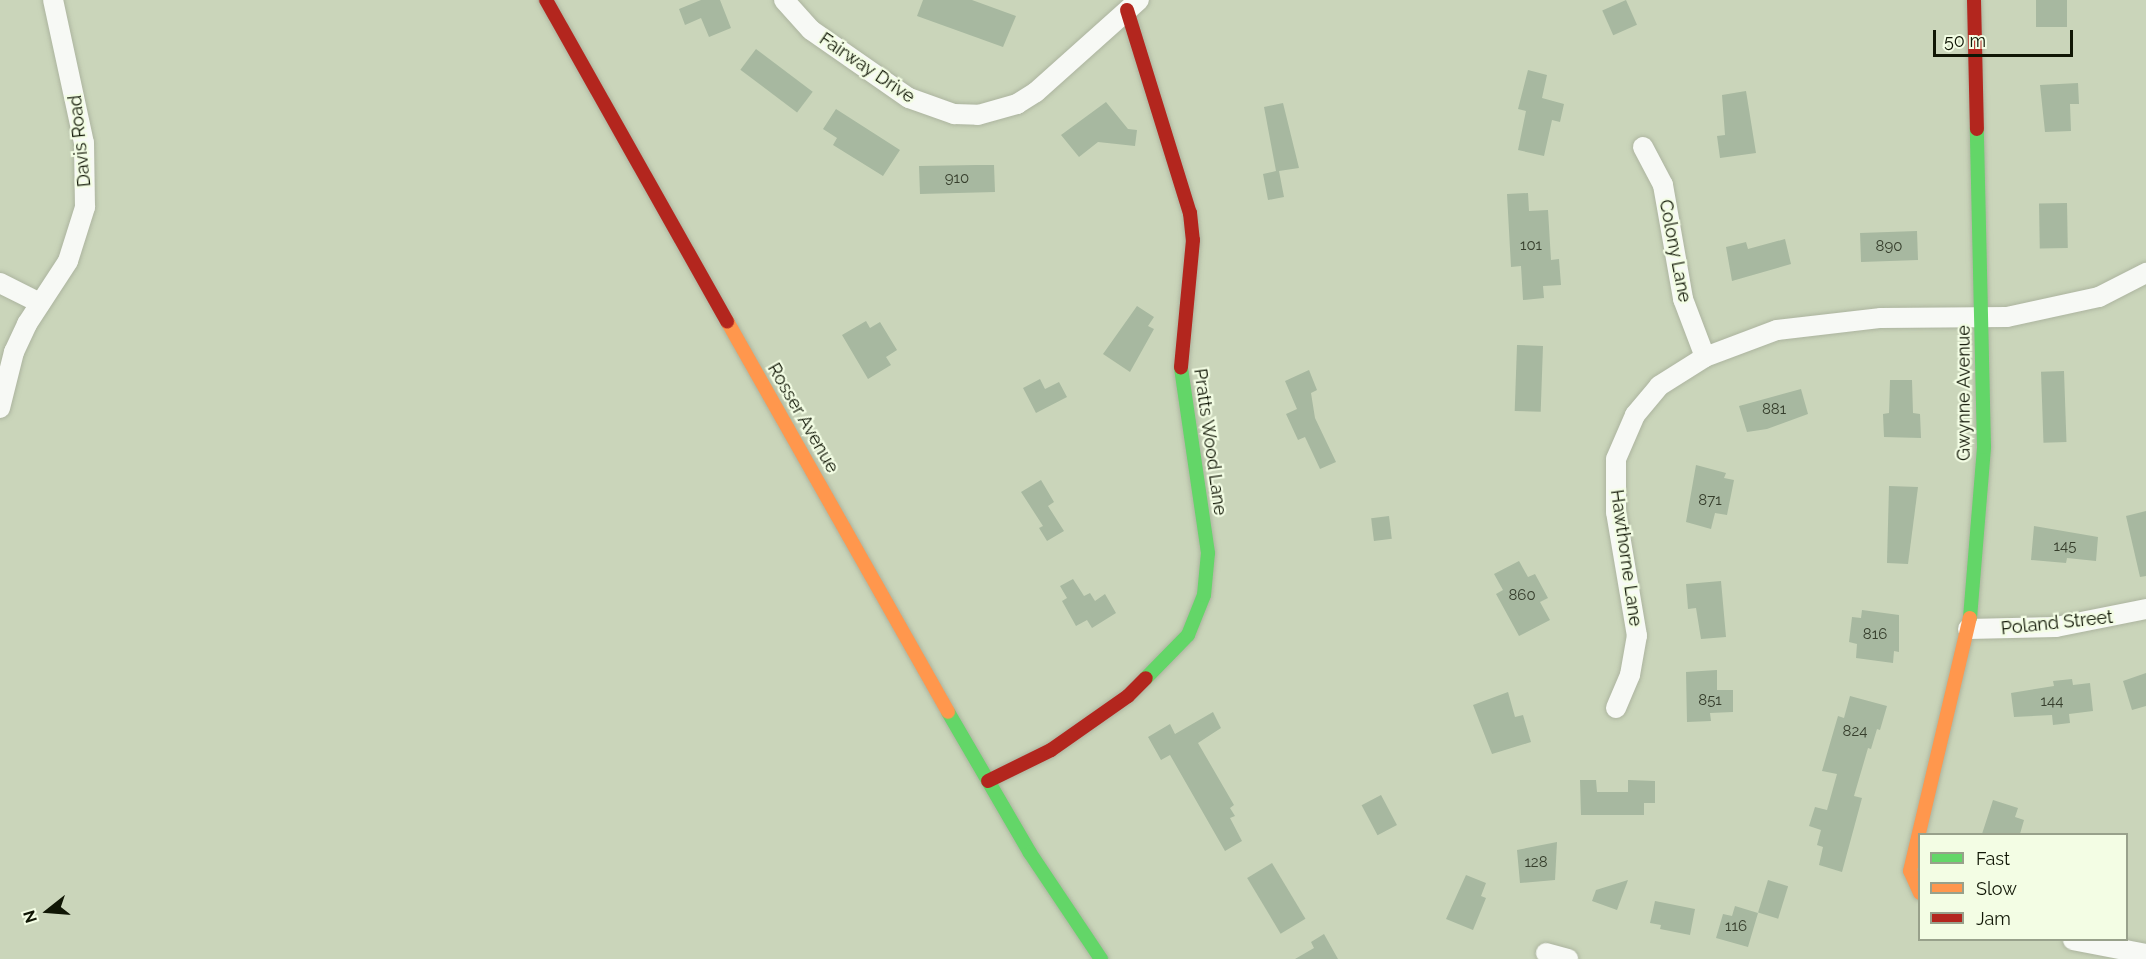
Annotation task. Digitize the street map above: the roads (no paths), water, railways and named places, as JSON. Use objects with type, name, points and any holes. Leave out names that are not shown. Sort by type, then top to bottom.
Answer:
[{"type":"street","name":"Davis Road","points":[[0,408],[14,352],[78,237],[86,198],[84,143],[53,0]]},
{"type":"street","name":"Rosser Avenue","points":[[546,0],[988,781],[1030,853],[1101,959]]},
{"type":"street","name":"Fairway Drive","points":[[784,0],[811,30],[909,98],[954,114],[978,115],[1000,111],[1036,92],[1133,5]]},
{"type":"street","name":"Gwynne Avenue","points":[[1919,833],[1968,629],[1983,447],[1983,318],[1974,0]]},
{"type":"street","name":"Pratts Wood Lane","points":[[988,781],[1051,750],[1128,696],[1188,635],[1204,595],[1208,552],[1182,381],[1193,240],[1190,213],[1133,5]]},
{"type":"street","name":"Colony Lane","points":[[1643,147],[1663,185],[1683,300],[1705,357]]},
{"type":"street","name":"Hawthorne Lane","points":[[1616,708],[1630,675],[1637,636],[1616,512],[1616,459],[1635,415],[1651,393],[1705,357],[1740,342],[1811,324],[1881,318],[1983,318],[2058,309],[2089,300],[2146,273]]},
{"type":"street","points":[[0,283],[40,303]]},
{"type":"street","name":"Poland Street","points":[[1968,629],[2056,627],[2146,609]]},
{"type":"street","name":"Gwynne Avenue","points":[[1918,839],[1910,871],[1918,889]]},
{"type":"street","name":"Rosser Avenue","points":[[1030,853],[1064,930]]},
{"type":"street","points":[[2083,941],[2146,954]]},
{"type":"street","points":[[1546,953],[1568,959]]}]
